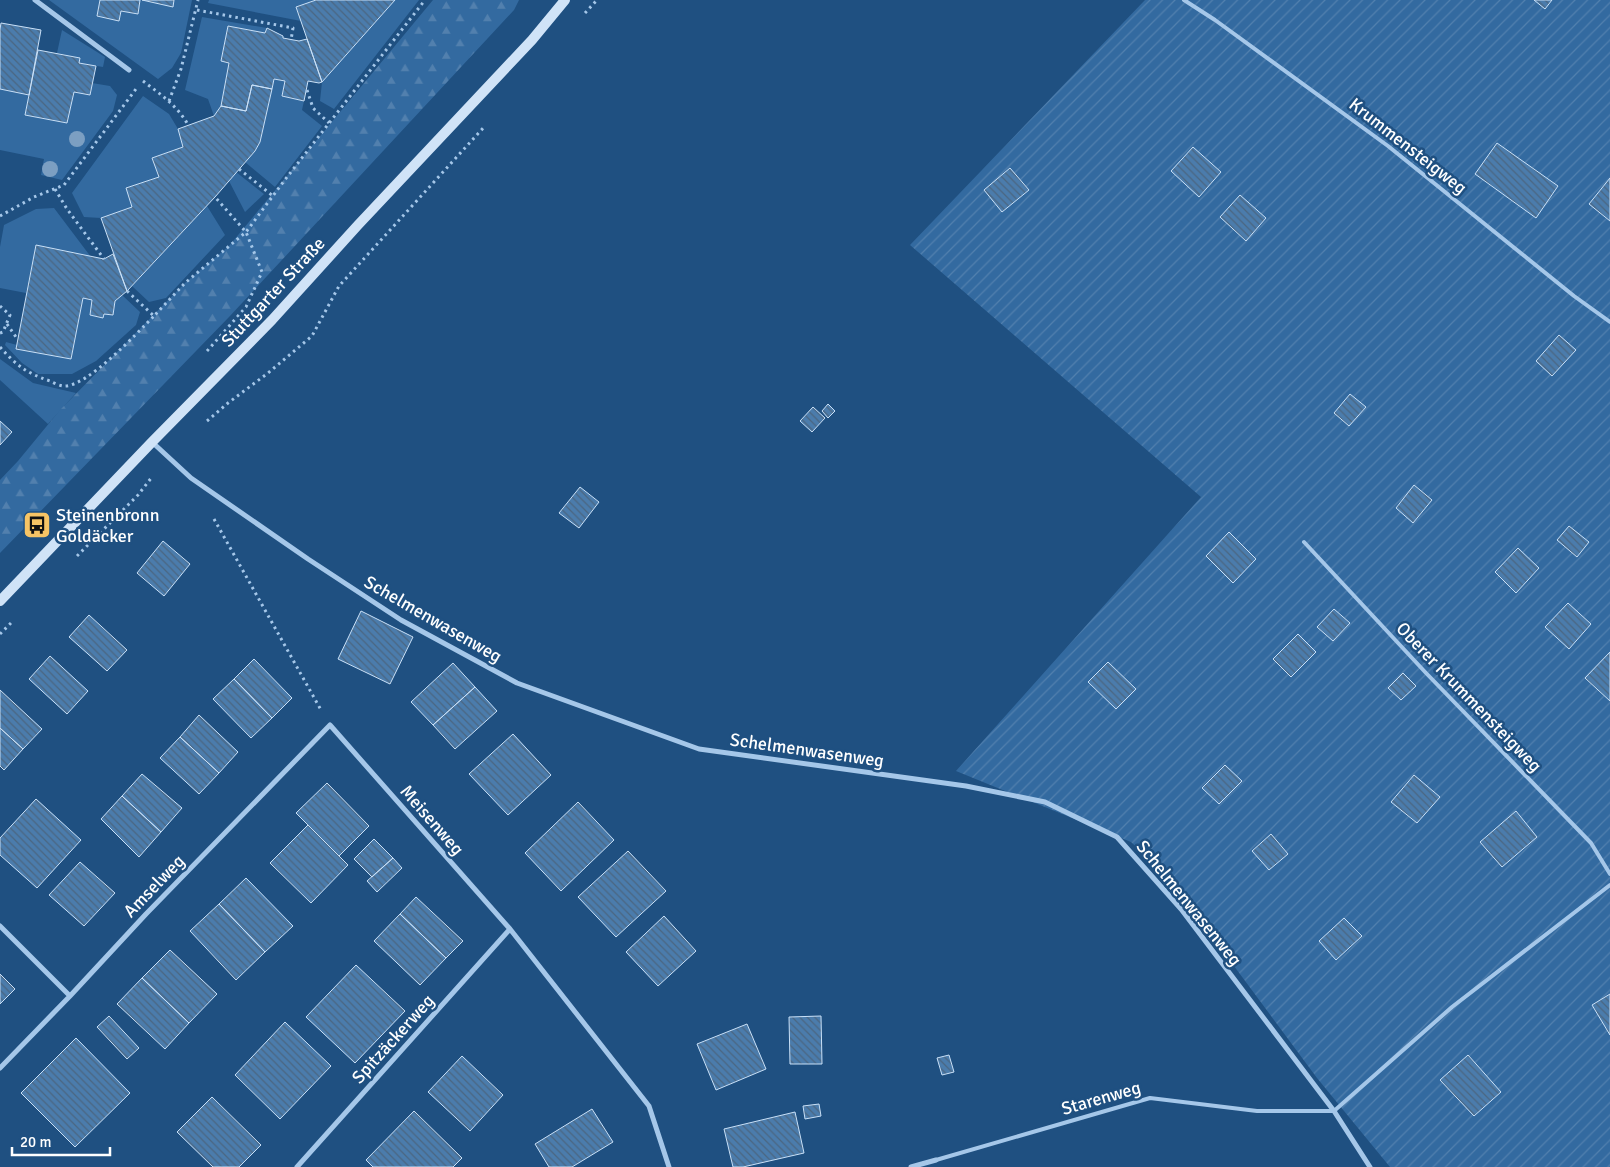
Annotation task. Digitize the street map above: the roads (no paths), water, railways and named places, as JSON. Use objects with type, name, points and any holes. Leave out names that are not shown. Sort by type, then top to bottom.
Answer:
[{"type":"main road","name":"Stuttgarter Straße","points":[[0,601],[272,320],[358,225],[532,40],[565,0]]},
{"type":"street","points":[[35,0],[129,70]]},
{"type":"street","name":"Schelmenwasenweg","points":[[152,442],[191,478],[308,560],[401,620],[517,683],[699,749],[966,786],[1045,802],[1117,837],[1181,908],[1334,1111],[1370,1167]]},
{"type":"street","name":"Meisenweg","points":[[330,725],[510,928],[649,1106],[669,1167]]},
{"type":"street","name":"Amselweg","points":[[0,1068],[146,914],[330,725]]},
{"type":"street","points":[[0,926],[70,996]]},
{"type":"street","name":"Spitzäckerweg","points":[[297,1167],[510,928]]},
{"type":"street","name":"Starenweg","points":[[911,1167],[936,1160]]},
{"type":"lane","name":"Krummensteigweg","points":[[1184,0],[1388,146],[1574,296],[1610,322]]},
{"type":"lane","name":"Oberer Krummensteigweg","points":[[1304,542],[1426,673],[1591,843],[1610,874]]},
{"type":"lane","points":[[1334,1111],[1452,1007],[1610,885]]},
{"type":"lane","name":"Starenweg","points":[[936,1160],[1150,1098],[1257,1111],[1334,1111]]},
{"type":"place","name":"Steinenbronn Goldäcker","points":[[37,525]]}]
